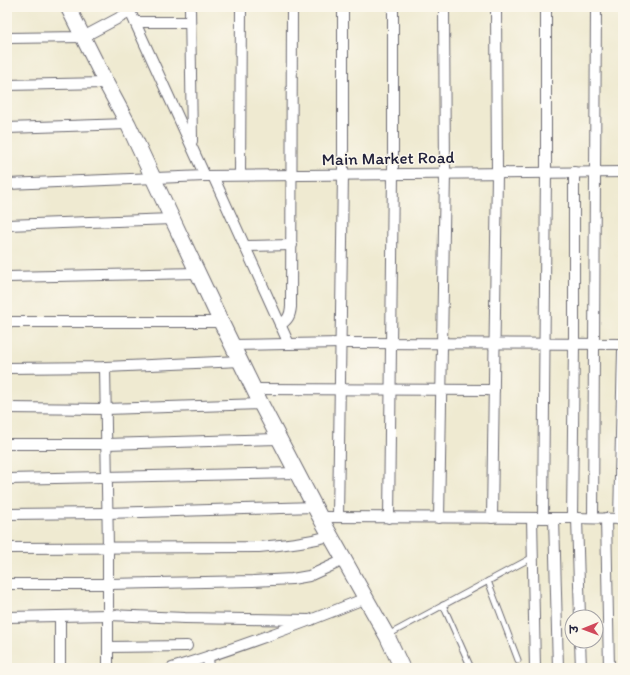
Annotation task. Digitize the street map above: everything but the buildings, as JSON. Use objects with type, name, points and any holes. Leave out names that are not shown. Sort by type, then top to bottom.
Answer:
[{"type":"street","points":[[68,7],[82,37],[128,124],[261,404],[330,536],[387,636],[402,668]]},
{"type":"street","points":[[190,7],[192,146]]},
{"type":"street","points":[[240,175],[241,7]]},
{"type":"street","points":[[280,325],[287,321],[290,314],[292,245],[292,7]]},
{"type":"street","points":[[338,517],[344,174],[343,7]]},
{"type":"street","points":[[389,518],[393,174],[393,7]]},
{"type":"street","points":[[439,518],[445,173],[444,7]]},
{"type":"street","points":[[492,518],[497,173],[496,7]]},
{"type":"street","points":[[543,518],[546,7]]},
{"type":"street","points":[[593,518],[596,7]]},
{"type":"street","points":[[7,38],[82,37],[129,10],[192,146],[245,246],[289,344]]},
{"type":"street","points":[[135,22],[190,22]]},
{"type":"street","points":[[7,85],[106,83]]},
{"type":"street","points":[[7,128],[128,124]]},
{"type":"street","points":[[574,172],[575,518],[580,609]]},
{"type":"street","name":"Main Market Road","points":[[7,184],[240,175],[623,172]]},
{"type":"street","points":[[7,225],[172,219]]},
{"type":"street","points":[[245,246],[292,245]]},
{"type":"street","points":[[7,276],[198,273]]},
{"type":"street","points":[[7,322],[221,322]]},
{"type":"street","points":[[232,345],[341,343],[623,344]]},
{"type":"street","points":[[7,514],[318,512],[338,517],[621,518],[623,351]]},
{"type":"street","points":[[7,368],[105,367],[241,361]]},
{"type":"street","points":[[105,367],[108,668]]},
{"type":"street","points":[[254,389],[494,390]]},
{"type":"street","points":[[7,408],[106,409],[261,404]]},
{"type":"street","points":[[7,444],[106,444],[279,439]]},
{"type":"street","points":[[7,479],[297,473]]},
{"type":"street","points":[[532,518],[535,668]]},
{"type":"street","points":[[554,518],[558,668]]},
{"type":"street","points":[[606,518],[609,668]]},
{"type":"street","points":[[7,548],[260,547],[294,544],[330,536]]},
{"type":"street","points":[[7,584],[224,582],[292,579],[309,576],[344,560]]},
{"type":"street","points":[[172,668],[208,657],[311,620],[366,598]]},
{"type":"street","points":[[7,617],[108,615],[311,620]]},
{"type":"street","points":[[60,616],[60,668]]},
{"type":"street","points":[[108,647],[187,646]]},
{"type":"street","points":[[580,649],[581,668]]},
{"type":"street","points":[[208,657],[209,668]]},
{"type":"lane","points":[[387,636],[533,557]]},
{"type":"lane","points":[[488,582],[518,660]]},
{"type":"lane","points":[[443,605],[471,668]]}]
